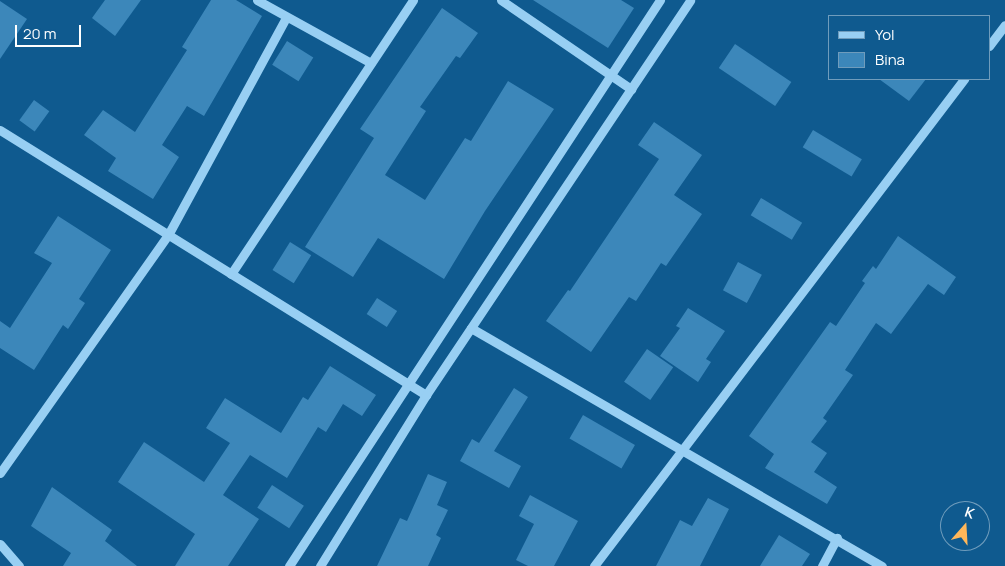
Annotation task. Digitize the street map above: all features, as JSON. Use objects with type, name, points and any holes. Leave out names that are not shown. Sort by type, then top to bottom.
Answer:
[{"type":"street","points":[[257,0],[286,18],[371,63]]},
{"type":"street","points":[[231,274],[413,0]]},
{"type":"street","points":[[501,0],[631,89]]},
{"type":"street","points":[[289,566],[660,0]]},
{"type":"street","points":[[320,566],[426,395],[690,0]]},
{"type":"street","points":[[0,473],[168,235],[286,18]]},
{"type":"street","points":[[990,45],[1005,25]]},
{"type":"street","points":[[594,566],[963,80]]},
{"type":"street","points":[[0,130],[426,395]]},
{"type":"street","points":[[471,328],[837,538],[882,566]]},
{"type":"street","points":[[822,566],[837,538]]},
{"type":"street","points":[[0,544],[19,566]]},
{"type":"building","points":[[105,0],[141,0],[115,36],[92,18]]},
{"type":"building","points":[[211,0],[236,0],[262,16],[204,116],[187,106],[162,145],[179,157],[153,199],[108,171],[116,158],[84,135],[103,110],[135,132],[187,50],[182,47]]},
{"type":"building","points":[[533,0],[621,0],[634,8],[608,48]]},
{"type":"building","points":[[0,1],[27,19],[0,59]]},
{"type":"building","points":[[442,8],[478,33],[460,58],[456,56],[420,107],[426,111],[385,175],[425,200],[465,138],[471,141],[508,81],[554,109],[485,211],[444,279],[378,238],[353,277],[305,247],[374,138],[360,129]]},
{"type":"building","points":[[287,41],[313,57],[298,81],[272,65]]},
{"type":"building","points":[[735,44],[791,82],[775,106],[719,68]]},
{"type":"building","points":[[880,80],[925,80],[909,101]]},
{"type":"building","points":[[34,100],[49,111],[35,131],[19,120]]},
{"type":"building","points":[[654,122],[702,155],[674,195],[702,214],[666,266],[661,263],[636,301],[629,297],[591,352],[546,321],[568,290],[570,291],[659,159],[638,145]]},
{"type":"building","points":[[813,130],[862,159],[852,177],[803,147]]},
{"type":"building","points":[[761,198],[802,223],[792,240],[751,215]]},
{"type":"building","points":[[58,216],[111,250],[79,299],[85,303],[68,329],[63,325],[34,370],[0,348],[0,321],[10,328],[52,263],[34,253]]},
{"type":"building","points":[[898,236],[956,277],[944,295],[928,284],[891,334],[876,323],[845,370],[853,375],[823,418],[827,421],[811,442],[827,453],[814,472],[837,487],[827,504],[765,468],[774,454],[749,436],[830,322],[836,326],[865,283],[862,281],[873,266],[876,269]]},
{"type":"building","points":[[290,242],[311,255],[294,283],[273,270]]},
{"type":"building","points":[[738,262],[762,275],[747,303],[723,290]]},
{"type":"building","points":[[377,298],[397,311],[387,327],[367,314]]},
{"type":"building","points":[[688,308],[725,331],[706,359],[711,362],[698,382],[660,356],[680,328],[676,326]]},
{"type":"building","points":[[647,349],[673,367],[650,400],[624,382]]},
{"type":"building","points":[[330,366],[376,395],[362,416],[343,404],[326,432],[318,427],[287,478],[250,455],[223,495],[259,519],[228,566],[175,566],[195,534],[118,482],[144,442],[204,482],[230,443],[206,428],[225,398],[281,433],[303,397],[308,400]]},
{"type":"building","points":[[514,388],[528,397],[494,451],[521,466],[509,488],[460,461],[472,439],[479,443]]},
{"type":"building","points":[[583,415],[635,445],[621,468],[570,438]]},
{"type":"building","points":[[428,474],[447,482],[437,505],[448,510],[436,535],[441,538],[428,566],[377,566],[400,518],[407,521]]},
{"type":"building","points":[[272,485],[304,506],[289,528],[257,508]]},
{"type":"building","points":[[52,487],[112,530],[105,541],[137,566],[63,566],[71,553],[31,526]]},
{"type":"building","points":[[530,495],[578,521],[554,566],[528,566],[516,560],[534,524],[519,516]]},
{"type":"building","points":[[708,498],[729,509],[700,566],[656,566],[680,520],[692,526]]},
{"type":"building","points":[[779,535],[810,554],[802,566],[760,566]]}]
